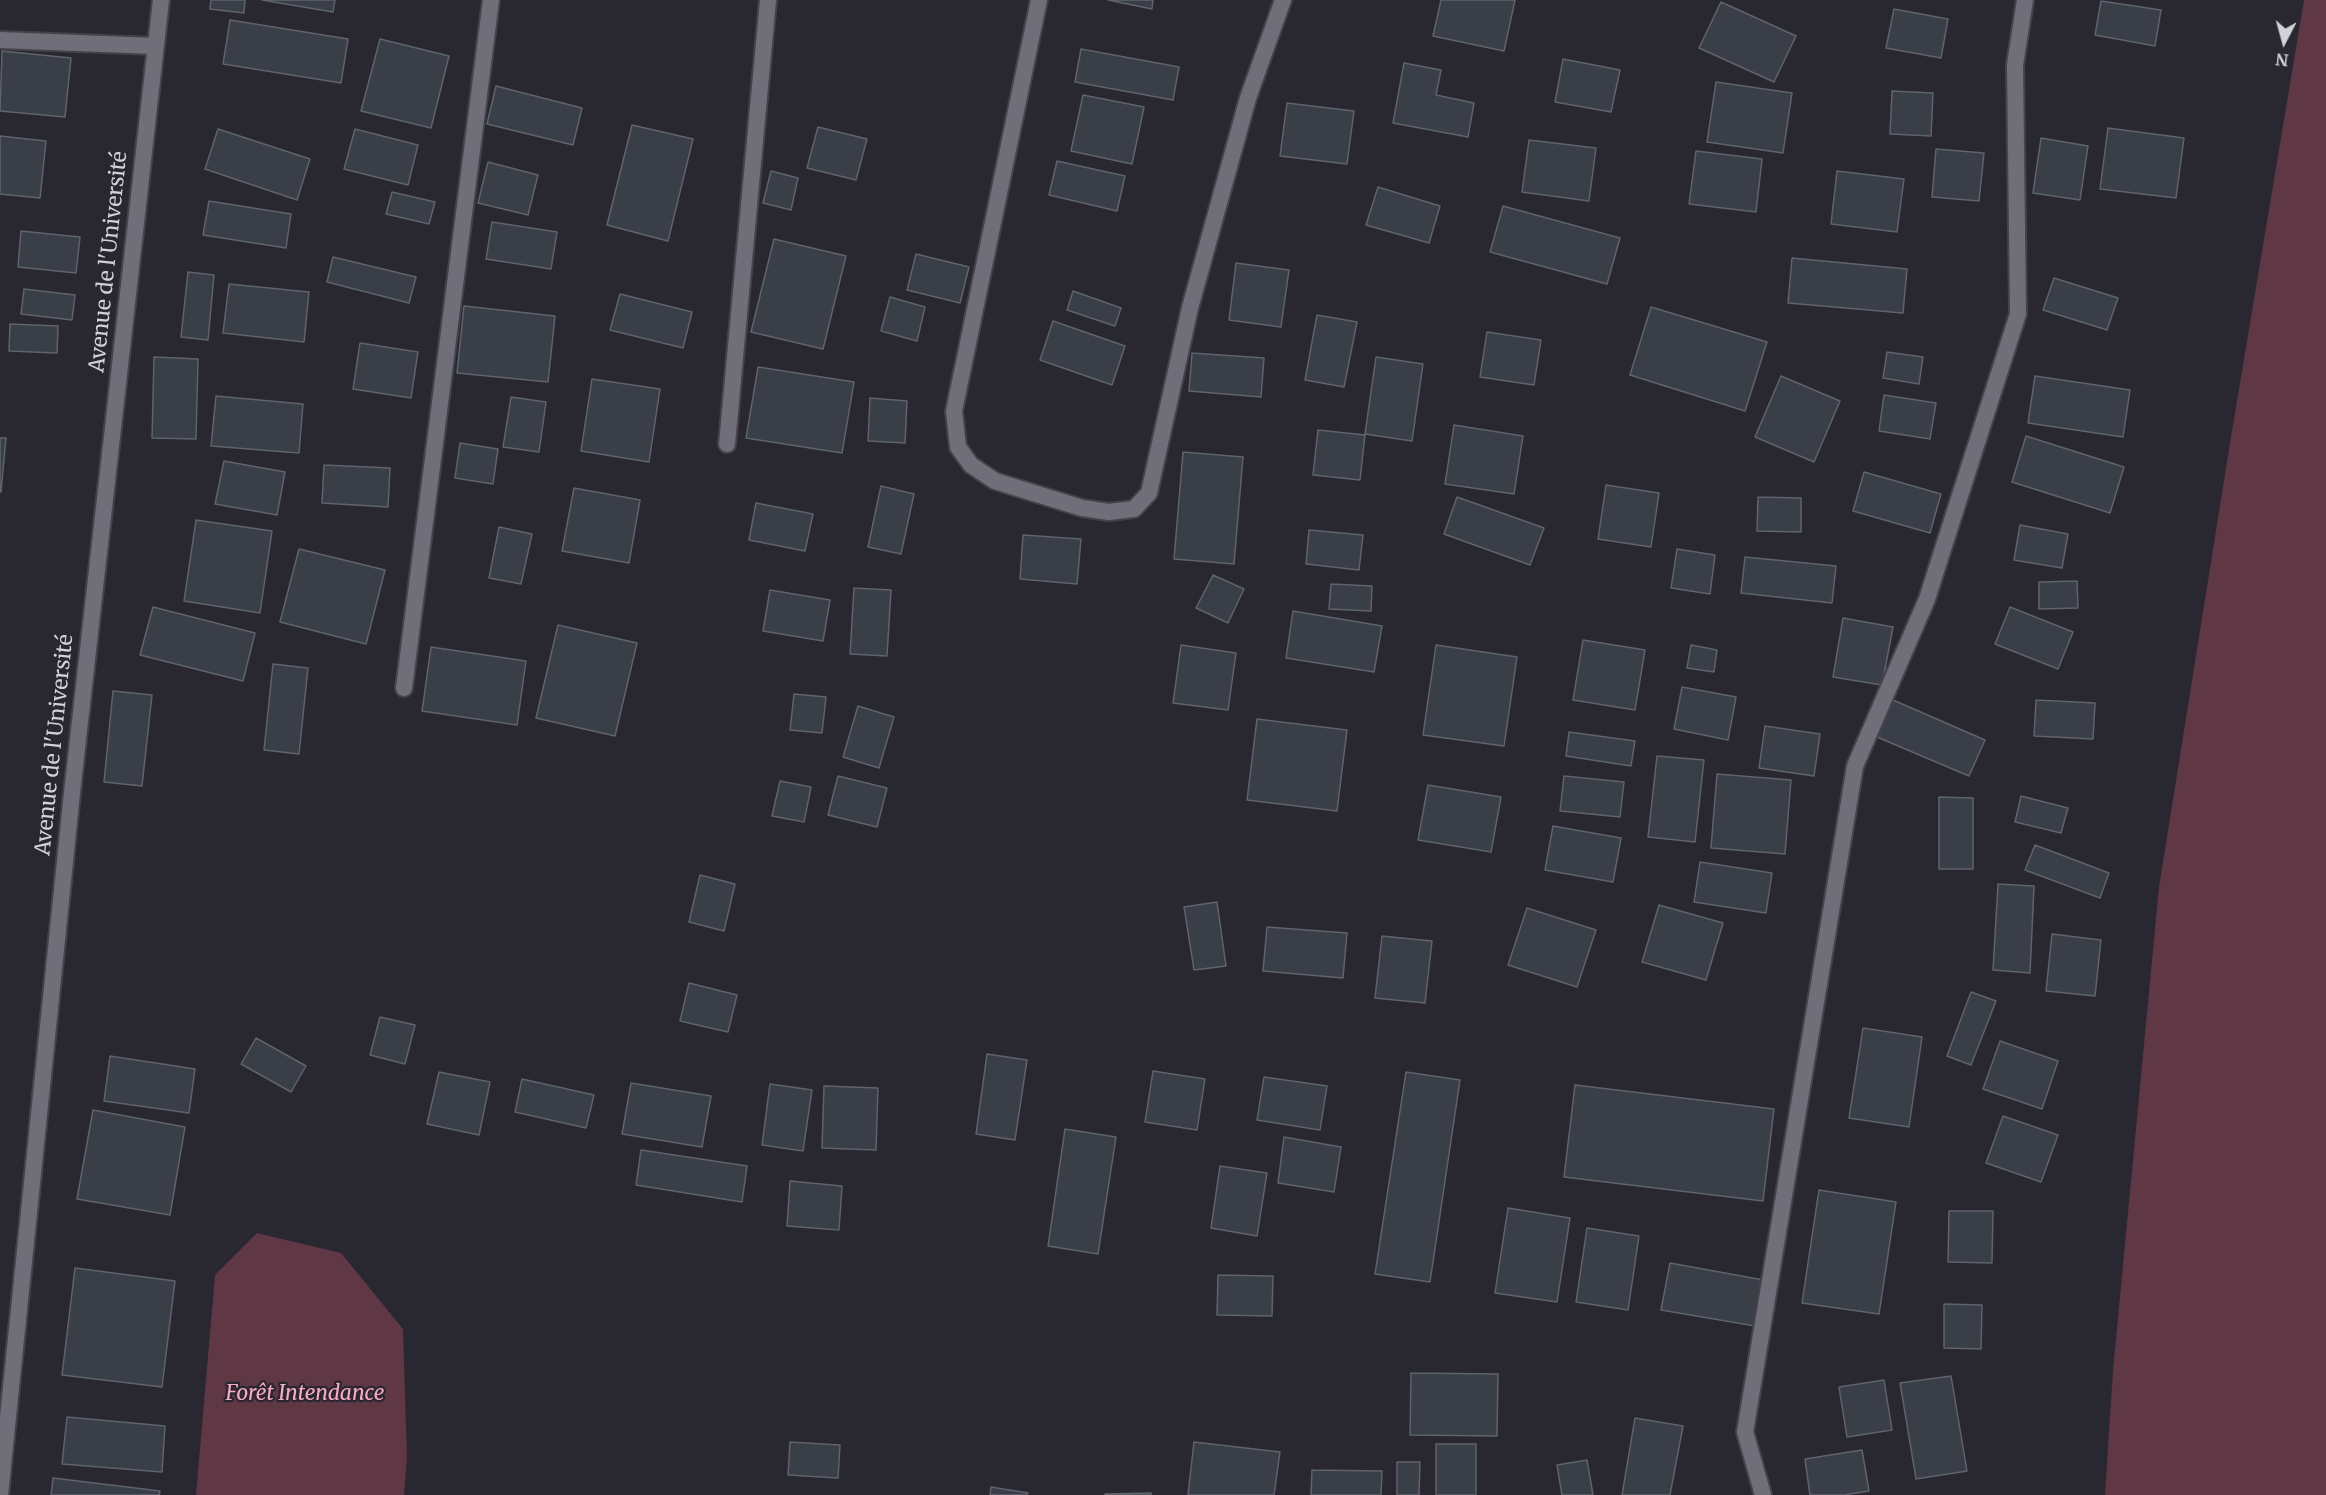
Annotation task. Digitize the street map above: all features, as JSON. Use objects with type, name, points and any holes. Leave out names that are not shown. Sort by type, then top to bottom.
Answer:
[{"type":"street","name":"Avenue de l'Université","points":[[0,1495],[72,793],[161,0]]},
{"type":"street","points":[[404,688],[491,0]]},
{"type":"street","points":[[727,444],[768,0]]},
{"type":"street","points":[[1039,0],[954,411],[958,447],[971,465],[995,482],[1082,508],[1109,512],[1134,508],[1149,493],[1190,308],[1248,98],[1283,0]]},
{"type":"street","points":[[1763,1495],[1744,1432],[1855,766],[1927,599],[2018,314],[2015,65],[2025,0]]},
{"type":"street","points":[[0,40],[155,46]]},
{"type":"green space","points":[[2304,0],[2326,0],[2326,1495],[2105,1495],[2113,1370],[2159,887]]},
{"type":"green space","name":"Forêt Intendance","points":[[257,1233],[341,1253],[403,1329],[407,1458],[404,1495],[196,1495],[215,1275]]},
{"type":"building","points":[[211,0],[245,0],[244,13],[210,9]]},
{"type":"building","points":[[262,0],[335,0],[333,12]]},
{"type":"building","points":[[1108,0],[1153,0],[1152,9]]},
{"type":"building","points":[[1441,0],[1515,0],[1504,51],[1433,36]]},
{"type":"building","points":[[2101,1],[2161,10],[2155,46],[2095,35]]},
{"type":"building","points":[[1721,2],[1796,36],[1774,82],[1699,48]]},
{"type":"building","points":[[1894,9],[1948,19],[1941,58],[1886,48]]},
{"type":"building","points":[[230,20],[348,39],[341,83],[223,64]]},
{"type":"building","points":[[380,39],[449,56],[431,128],[361,111]]},
{"type":"building","points":[[1081,49],[1179,67],[1173,100],[1075,82]]},
{"type":"building","points":[[2,51],[71,58],[65,117],[0,111]]},
{"type":"building","points":[[1563,59],[1620,70],[1611,112],[1555,102]]},
{"type":"building","points":[[1404,63],[1441,70],[1436,95],[1474,103],[1468,137],[1393,123]]},
{"type":"building","points":[[1716,82],[1792,93],[1783,153],[1707,142]]},
{"type":"building","points":[[496,86],[582,108],[573,145],[487,124]]},
{"type":"building","points":[[1892,91],[1933,93],[1931,136],[1890,134]]},
{"type":"building","points":[[1083,95],[1144,107],[1132,164],[1071,151]]},
{"type":"building","points":[[1287,103],[1354,111],[1347,164],[1280,156]]},
{"type":"building","points":[[632,125],[693,139],[668,241],[607,225]]},
{"type":"building","points":[[818,127],[867,139],[856,180],[807,168]]},
{"type":"building","points":[[2108,128],[2184,138],[2176,198],[2100,189]]},
{"type":"building","points":[[218,129],[310,159],[297,200],[205,169]]},
{"type":"building","points":[[355,129],[418,145],[408,185],[344,169]]},
{"type":"building","points":[[0,136],[46,141],[40,198],[0,194]]},
{"type":"building","points":[[2041,138],[2088,146],[2080,200],[2033,193]]},
{"type":"building","points":[[1529,140],[1596,148],[1589,201],[1522,192]]},
{"type":"building","points":[[1936,149],[1984,153],[1979,201],[1932,197]]},
{"type":"building","points":[[1696,151],[1762,159],[1756,212],[1689,204]]},
{"type":"building","points":[[1057,161],[1125,176],[1117,211],[1049,195]]},
{"type":"building","points":[[488,162],[538,175],[528,215],[478,203]]},
{"type":"building","points":[[771,171],[798,178],[791,210],[763,203]]},
{"type":"building","points":[[1837,171],[1904,179],[1897,232],[1831,224]]},
{"type":"building","points":[[1378,187],[1440,206],[1429,243],[1366,225]]},
{"type":"building","points":[[392,192],[435,202],[429,224],[386,214]]},
{"type":"building","points":[[209,201],[291,214],[286,248],[203,235]]},
{"type":"building","points":[[1503,206],[1620,238],[1607,284],[1490,252]]},
{"type":"building","points":[[492,222],[557,232],[551,269],[486,259]]},
{"type":"building","points":[[21,231],[80,237],[76,273],[18,267]]},
{"type":"building","points":[[774,239],[846,256],[823,349],[751,332]]},
{"type":"building","points":[[916,254],[969,267],[960,303],[907,290]]},
{"type":"building","points":[[333,257],[416,277],[409,303],[327,282]]},
{"type":"building","points":[[1792,258],[1907,269],[1903,313],[1788,303]]},
{"type":"building","points":[[1236,263],[1289,270],[1281,327],[1229,320]]},
{"type":"building","points":[[188,272],[214,275],[208,340],[181,337]]},
{"type":"building","points":[[2054,278],[2118,298],[2107,330],[2043,310]]},
{"type":"building","points":[[229,284],[309,292],[304,342],[223,333]]},
{"type":"building","points":[[24,289],[75,295],[72,320],[21,314]]},
{"type":"building","points":[[1073,291],[1121,308],[1115,326],[1067,310]]},
{"type":"building","points":[[620,294],[692,312],[683,348],[610,330]]},
{"type":"building","points":[[890,297],[925,307],[917,341],[881,331]]},
{"type":"building","points":[[464,306],[555,316],[548,382],[457,373]]},
{"type":"building","points":[[1651,307],[1767,342],[1745,411],[1630,375]]},
{"type":"building","points":[[1317,315],[1357,322],[1344,387],[1305,380]]},
{"type":"building","points":[[1053,321],[1125,346],[1112,385],[1040,360]]},
{"type":"building","points":[[10,324],[58,326],[57,353],[9,351]]},
{"type":"building","points":[[1487,332],[1541,340],[1534,385],[1480,377]]},
{"type":"building","points":[[360,343],[418,352],[411,398],[353,389]]},
{"type":"building","points":[[1887,352],[1923,357],[1919,384],[1883,378]]},
{"type":"building","points":[[1192,353],[1264,358],[1261,397],[1189,391]]},
{"type":"building","points":[[154,357],[198,359],[196,439],[152,438]]},
{"type":"building","points":[[1376,357],[1423,364],[1412,441],[1365,434]]},
{"type":"building","points":[[758,367],[854,382],[842,453],[746,438]]},
{"type":"building","points":[[1781,376],[1840,401],[1814,462],[1755,437]]},
{"type":"building","points":[[2035,376],[2130,390],[2123,437],[2028,423]]},
{"type":"building","points":[[592,379],[660,389],[649,462],[581,451]]},
{"type":"building","points":[[1884,395],[1936,403],[1930,439],[1879,431]]},
{"type":"building","points":[[216,396],[303,404],[299,453],[211,446]]},
{"type":"building","points":[[511,397],[546,402],[539,452],[503,447]]},
{"type":"building","points":[[870,398],[907,401],[905,443],[868,441]]},
{"type":"building","points":[[1454,425],[1523,436],[1514,494],[1445,484]]},
{"type":"building","points":[[1318,430],[1365,435],[1360,480],[1313,475]]},
{"type":"building","points":[[2026,436],[2124,467],[2110,513],[2012,482]]},
{"type":"building","points":[[0,438],[6,438],[1,492],[0,492]]},
{"type":"building","points":[[460,443],[498,449],[493,484],[455,478]]},
{"type":"building","points":[[1183,452],[1243,457],[1234,564],[1174,559]]},
{"type":"building","points":[[224,461],[285,472],[277,515],[215,504]]},
{"type":"building","points":[[324,465],[390,468],[388,507],[322,503]]},
{"type":"building","points":[[1864,472],[1941,494],[1930,533],[1853,511]]},
{"type":"building","points":[[1606,485],[1659,493],[1651,547],[1598,539]]},
{"type":"building","points":[[881,486],[914,494],[901,554],[868,547]]},
{"type":"building","points":[[574,488],[640,500],[629,563],[562,551]]},
{"type":"building","points":[[1457,497],[1544,528],[1530,565],[1444,534]]},
{"type":"building","points":[[1758,497],[1801,498],[1801,532],[1757,531]]},
{"type":"building","points":[[756,503],[813,514],[805,551],[749,540]]},
{"type":"building","points":[[196,520],[272,531],[260,613],[184,601]]},
{"type":"building","points":[[2020,525],[2068,534],[2062,568],[2014,560]]},
{"type":"building","points":[[499,527],[532,534],[521,584],[489,578]]},
{"type":"building","points":[[1309,530],[1363,535],[1359,570],[1306,564]]},
{"type":"building","points":[[1023,535],[1081,539],[1077,584],[1020,579]]},
{"type":"building","points":[[299,549],[385,570],[366,644],[280,622]]},
{"type":"building","points":[[1677,549],[1715,555],[1710,594],[1671,588]]},
{"type":"building","points":[[1745,557],[1836,566],[1832,603],[1741,593]]},
{"type":"building","points":[[1213,575],[1244,589],[1228,623],[1196,608]]},
{"type":"building","points":[[2077,581],[2078,608],[2039,609],[2039,582]]},
{"type":"building","points":[[1331,584],[1372,586],[1371,611],[1329,609]]},
{"type":"building","points":[[854,588],[891,590],[887,656],[850,654]]},
{"type":"building","points":[[770,590],[830,600],[823,641],[763,631]]},
{"type":"building","points":[[153,607],[255,633],[243,681],[140,655]]},
{"type":"building","points":[[2010,607],[2073,632],[2058,669],[1995,644]]},
{"type":"building","points":[[1293,611],[1382,626],[1374,672],[1286,658]]},
{"type":"building","points":[[1843,618],[1893,627],[1882,685],[1833,677]]},
{"type":"building","points":[[558,625],[637,643],[615,736],[536,718]]},
{"type":"building","points":[[1583,640],[1645,650],[1635,710],[1573,700]]},
{"type":"building","points":[[1181,645],[1236,653],[1228,710],[1173,703]]},
{"type":"building","points":[[1436,645],[1517,657],[1504,746],[1423,735]]},
{"type":"building","points":[[1691,645],[1717,650],[1714,672],[1687,668]]},
{"type":"building","points":[[431,647],[526,661],[517,725],[422,711]]},
{"type":"building","points":[[273,664],[308,668],[299,754],[264,750]]},
{"type":"building","points":[[1682,687],[1736,697],[1728,740],[1674,729]]},
{"type":"building","points":[[113,691],[152,695],[142,786],[104,782]]},
{"type":"building","points":[[794,694],[826,697],[822,733],[790,730]]},
{"type":"building","points":[[1893,700],[1985,740],[1969,776],[1877,737]]},
{"type":"building","points":[[2036,700],[2095,703],[2093,739],[2034,736]]},
{"type":"building","points":[[858,706],[894,717],[879,768],[843,757]]},
{"type":"building","points":[[1257,719],[1347,730],[1337,811],[1247,800]]},
{"type":"building","points":[[1765,726],[1820,734],[1814,776],[1759,768]]},
{"type":"building","points":[[1569,732],[1635,741],[1631,766],[1566,756]]},
{"type":"building","points":[[1657,756],[1704,760],[1695,842],[1648,837]]},
{"type":"building","points":[[1717,774],[1791,780],[1785,854],[1711,848]]},
{"type":"building","points":[[838,776],[887,788],[877,827],[828,815]]},
{"type":"building","points":[[1564,776],[1624,782],[1620,817],[1560,811]]},
{"type":"building","points":[[780,781],[811,787],[804,822],[772,816]]},
{"type":"building","points":[[1428,785],[1501,797],[1491,852],[1418,840]]},
{"type":"building","points":[[2021,796],[2068,808],[2061,833],[2015,822]]},
{"type":"building","points":[[1939,797],[1973,798],[1973,869],[1939,869]]},
{"type":"building","points":[[1553,826],[1621,838],[1613,882],[1545,870]]},
{"type":"building","points":[[2035,845],[2109,873],[2100,898],[2025,870]]},
{"type":"building","points":[[1700,862],[1772,873],[1766,913],[1694,902]]},
{"type":"building","points":[[700,875],[735,884],[724,931],[689,922]]},
{"type":"building","points":[[1998,884],[2034,886],[2030,973],[1993,970]]},
{"type":"building","points":[[1217,902],[1226,966],[1194,970],[1184,907]]},
{"type":"building","points":[[1659,905],[1723,923],[1706,980],[1642,962]]},
{"type":"building","points":[[1527,908],[1596,930],[1577,987],[1508,965]]},
{"type":"building","points":[[1267,927],[1347,933],[1343,978],[1263,971]]},
{"type":"building","points":[[2052,934],[2101,940],[2095,996],[2046,991]]},
{"type":"building","points":[[1382,936],[1432,941],[1425,1003],[1375,998]]},
{"type":"building","points":[[689,983],[737,995],[728,1032],[680,1021]]},
{"type":"building","points":[[1971,992],[1996,1001],[1971,1065],[1947,1056]]},
{"type":"building","points":[[380,1017],[415,1025],[405,1064],[370,1055]]},
{"type":"building","points":[[1863,1028],[1922,1037],[1909,1127],[1849,1118]]},
{"type":"building","points":[[256,1038],[306,1066],[291,1092],[241,1064]]},
{"type":"building","points":[[2000,1041],[2058,1061],[2042,1109],[1983,1089]]},
{"type":"building","points":[[987,1054],[1027,1060],[1015,1140],[976,1134]]},
{"type":"building","points":[[110,1056],[195,1069],[189,1113],[104,1101]]},
{"type":"building","points":[[1153,1071],[1205,1079],[1197,1130],[1145,1122]]},
{"type":"building","points":[[439,1072],[490,1082],[479,1135],[427,1124]]},
{"type":"building","points":[[1406,1072],[1460,1080],[1430,1282],[1375,1274]]},
{"type":"building","points":[[1264,1077],[1327,1086],[1320,1130],[1257,1120]]},
{"type":"building","points":[[522,1079],[594,1095],[586,1128],[515,1112]]},
{"type":"building","points":[[631,1083],[711,1096],[702,1147],[622,1134]]},
{"type":"building","points":[[770,1084],[812,1090],[803,1151],[762,1145]]},
{"type":"building","points":[[1575,1085],[1774,1109],[1763,1201],[1564,1177]]},
{"type":"building","points":[[824,1086],[878,1088],[876,1150],[822,1148]]},
{"type":"building","points":[[93,1110],[185,1127],[170,1215],[77,1199]]},
{"type":"building","points":[[2003,1116],[2058,1135],[2041,1182],[1986,1163]]},
{"type":"building","points":[[1065,1129],[1116,1137],[1098,1254],[1048,1246]]},
{"type":"building","points":[[1284,1137],[1341,1147],[1334,1192],[1278,1183]]},
{"type":"building","points":[[641,1150],[747,1166],[742,1202],[636,1185]]},
{"type":"building","points":[[1220,1166],[1267,1173],[1257,1236],[1211,1228]]},
{"type":"building","points":[[790,1181],[842,1186],[839,1230],[787,1226]]},
{"type":"building","points":[[1819,1190],[1896,1202],[1879,1314],[1802,1303]]},
{"type":"building","points":[[1508,1208],[1570,1218],[1557,1302],[1495,1293]]},
{"type":"building","points":[[1949,1211],[1993,1211],[1992,1263],[1948,1262]]},
{"type":"building","points":[[1587,1228],[1639,1236],[1628,1310],[1576,1302]]},
{"type":"building","points":[[1670,1263],[1769,1281],[1761,1327],[1661,1310]]},
{"type":"building","points":[[75,1268],[175,1281],[162,1387],[62,1375]]},
{"type":"building","points":[[1218,1275],[1273,1276],[1272,1316],[1217,1315]]},
{"type":"building","points":[[1944,1304],[1982,1305],[1981,1349],[1944,1348]]},
{"type":"building","points":[[1411,1373],[1498,1374],[1497,1436],[1410,1435]]},
{"type":"building","points":[[1951,1376],[1967,1471],[1916,1479],[1900,1383]]},
{"type":"building","points":[[1884,1380],[1892,1430],[1847,1437],[1839,1387]]},
{"type":"building","points":[[67,1417],[165,1426],[162,1472],[62,1464]]},
{"type":"building","points":[[1635,1418],[1683,1426],[1670,1495],[1622,1495]]},
{"type":"building","points":[[790,1442],[840,1445],[838,1478],[788,1475]]},
{"type":"building","points":[[1194,1442],[1280,1452],[1274,1495],[1188,1495]]},
{"type":"building","points":[[1436,1444],[1476,1444],[1476,1495],[1436,1495]]},
{"type":"building","points":[[1862,1450],[1869,1491],[1844,1495],[1810,1495],[1805,1459]]},
{"type":"building","points":[[1587,1460],[1593,1495],[1562,1495],[1557,1465]]},
{"type":"building","points":[[1397,1462],[1420,1462],[1419,1495],[1397,1495]]},
{"type":"building","points":[[1312,1470],[1382,1471],[1381,1495],[1311,1495]]},
{"type":"building","points":[[53,1478],[160,1491],[159,1495],[51,1495]]},
{"type":"building","points":[[991,1487],[1028,1493],[1027,1495],[990,1495]]},
{"type":"building","points":[[1151,1493],[1151,1495],[1105,1495],[1105,1494]]}]
